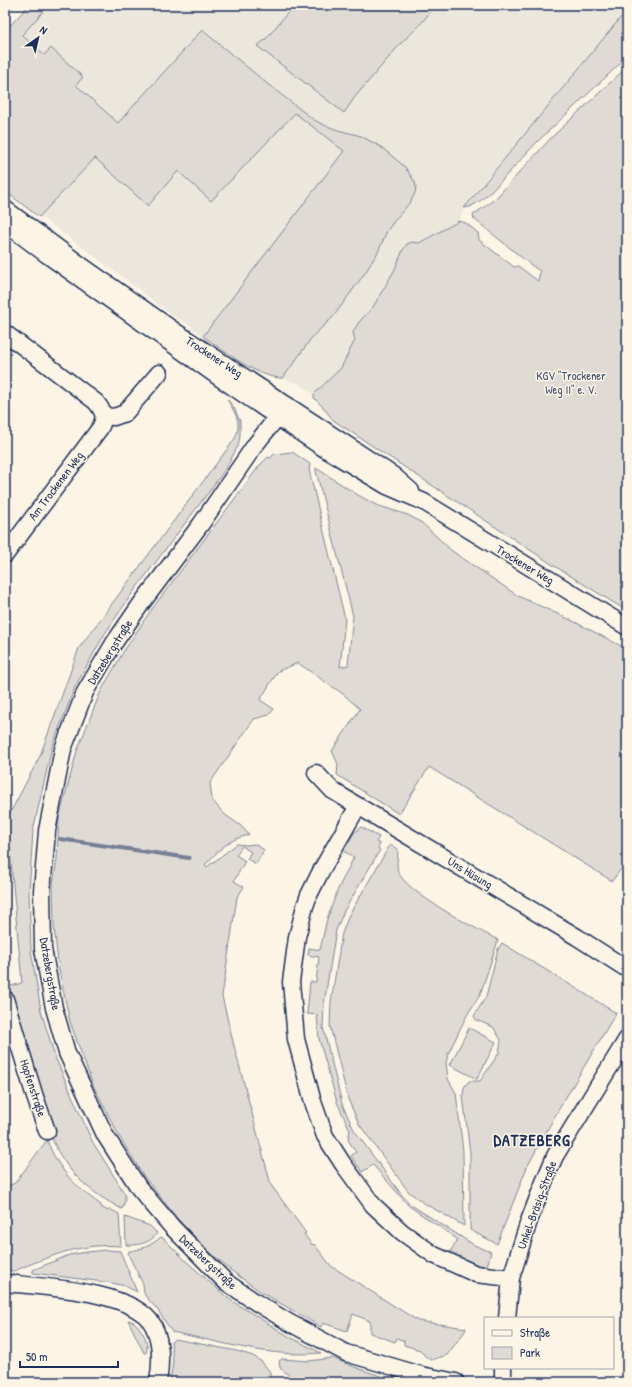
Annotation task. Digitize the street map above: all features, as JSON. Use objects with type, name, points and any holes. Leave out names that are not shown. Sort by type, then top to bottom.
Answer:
[{"type":"street","name":"Trockener Weg","points":[[5,209],[282,411]]},
{"type":"street","name":"Trockener Weg","points":[[5,223],[218,377],[282,411],[394,476],[424,502],[627,626]]},
{"type":"street","points":[[5,332],[96,402],[103,410],[104,416],[114,417],[125,413],[159,373]]},
{"type":"street","name":"Datzebergstraße","points":[[282,411],[255,445],[201,524],[141,604],[114,643],[85,692],[63,749],[47,831],[42,890],[43,949],[54,1008],[67,1053],[105,1135],[139,1188],[172,1227],[226,1282],[290,1323],[346,1353],[421,1375],[456,1382]]},
{"type":"street","name":"Am Trockenen Weg","points":[[5,555],[100,428],[104,416]]},
{"type":"street","name":"Uns Hüsung","points":[[316,773],[333,791],[577,937],[627,969]]},
{"type":"street","points":[[358,806],[309,895],[297,937],[291,982],[296,1032],[313,1102],[325,1136],[343,1164],[373,1204],[402,1232],[434,1256],[476,1274],[511,1278]]},
{"type":"street","name":"Hopfenstraße","points":[[5,999],[35,1097],[48,1131]]},
{"type":"street","name":"Unkel-Bräsig-Straße","points":[[507,1317],[511,1278],[529,1221],[555,1156],[627,1039]]},
{"type":"street","points":[[5,1283],[82,1292],[110,1298],[125,1303],[137,1310],[148,1318],[153,1325],[157,1336],[160,1354],[158,1382]]},
{"type":"street","points":[[502,1369],[503,1382]]},
{"type":"shaded area","points":[[29,5],[627,5],[627,10],[466,204],[459,221],[419,243],[412,242],[403,250],[394,271],[373,307],[359,322],[355,340],[341,368],[314,394],[294,381],[291,382],[283,378],[263,374],[246,365],[203,336],[191,326],[170,314],[128,281],[5,191],[5,31]]},
{"type":"green space","points":[[29,5],[49,5],[22,35],[44,55],[51,48],[83,77],[76,85],[118,123],[202,30],[314,120],[338,130],[361,136],[381,147],[405,167],[415,182],[416,187],[411,201],[387,231],[378,252],[365,273],[333,317],[313,336],[283,378],[273,377],[252,369],[203,336],[344,151],[295,113],[211,201],[178,171],[148,206],[95,158],[39,217],[5,191],[5,31]]},
{"type":"green space","points":[[294,5],[436,5],[355,97],[344,113],[257,46],[265,40]]},
{"type":"green space","points":[[627,10],[627,57],[537,142],[492,191],[480,201],[470,207],[464,208]]},
{"type":"green space","name":"KGV \"Trockener Weg II\" e. V.","points":[[627,67],[627,611],[556,567],[333,420],[314,398],[314,394],[341,368],[355,340],[353,332],[359,322],[373,307],[394,271],[407,244],[412,242],[419,243],[459,221],[466,223],[478,233],[479,240],[514,267],[518,266],[538,281],[540,271],[474,219],[473,215],[495,199],[552,137]]},
{"type":"green space","points":[[227,399],[234,408],[240,421],[238,446],[226,468],[211,489],[131,595],[104,635],[75,687],[52,747],[33,831],[29,892],[31,950],[41,1011],[55,1057],[92,1141],[125,1194],[125,1201],[122,1209],[100,1196],[80,1180],[57,1150],[52,1138],[56,1136],[7,987],[22,983],[7,819],[40,756],[79,648],[234,440],[237,434],[238,423]]},
{"type":"green space","points":[[292,452],[310,464],[309,470],[345,619],[340,667],[348,665],[353,616],[316,468],[376,505],[408,515],[422,523],[452,551],[518,596],[571,620],[627,649],[627,861],[612,881],[429,767],[399,814],[337,775],[338,764],[332,751],[360,709],[343,694],[298,663],[278,671],[260,700],[274,709],[269,715],[254,719],[210,783],[212,800],[224,814],[241,826],[249,835],[235,839],[224,846],[205,865],[207,867],[237,844],[255,844],[264,850],[256,864],[247,859],[251,852],[242,846],[236,855],[245,861],[234,881],[244,887],[237,897],[222,996],[271,1185],[306,1233],[304,1234],[312,1245],[314,1244],[331,1266],[418,1321],[466,1328],[447,1355],[431,1360],[420,1350],[404,1345],[404,1341],[397,1338],[395,1342],[370,1333],[370,1321],[353,1314],[347,1331],[323,1323],[321,1327],[261,1292],[229,1269],[201,1244],[177,1218],[145,1178],[119,1136],[93,1085],[70,1022],[59,971],[54,927],[53,884],[57,859],[59,818],[77,751],[100,693],[122,654],[149,613],[260,465],[268,457],[271,458],[274,454]]},
{"type":"green space","points":[[361,827],[379,837],[376,842],[380,844],[378,848],[380,850],[344,911],[336,930],[324,1004],[323,1027],[342,1104],[354,1130],[401,1194],[411,1205],[474,1245],[491,1252],[487,1266],[476,1265],[450,1253],[457,1239],[409,1206],[373,1165],[362,1172],[351,1156],[356,1152],[348,1140],[350,1130],[337,1102],[319,1039],[317,1015],[307,1014],[310,982],[316,982],[319,957],[308,955],[309,948],[320,950],[327,919],[338,889],[354,857],[343,851],[354,833]]},
{"type":"green space","points":[[390,845],[398,849],[397,869],[403,880],[413,889],[442,909],[498,940],[480,995],[467,1015],[448,1054],[446,1063],[448,1079],[456,1093],[463,1151],[464,1226],[422,1202],[408,1191],[359,1124],[348,1099],[330,1026],[331,1002],[342,933],[349,915]]},
{"type":"green space","points":[[502,943],[616,1013],[556,1114],[527,1167],[497,1244],[470,1230],[470,1153],[463,1096],[464,1087],[469,1081],[480,1081],[499,1053],[501,1040],[493,1027],[476,1020],[474,1016],[486,997],[498,949]]},
{"type":"green space","points":[[469,1028],[496,1042],[477,1079],[450,1065]]},
{"type":"green space","points":[[47,1140],[51,1151],[62,1169],[69,1177],[101,1205],[101,1207],[108,1211],[110,1209],[119,1214],[121,1246],[94,1246],[81,1248],[58,1254],[15,1271],[5,1270],[5,1187],[15,1183]]},
{"type":"green space","points":[[125,1217],[150,1226],[157,1233],[151,1239],[143,1243],[126,1245]]},
{"type":"green space","points":[[161,1237],[229,1299],[288,1336],[321,1353],[302,1354],[265,1351],[172,1332],[157,1309],[146,1297],[143,1284],[128,1254],[129,1251],[146,1247]]},
{"type":"green space","points":[[107,1250],[120,1251],[137,1292],[125,1286],[112,1283],[33,1273],[33,1270],[69,1255]]},
{"type":"green space","points":[[128,1320],[134,1322],[140,1328],[147,1345],[146,1353],[144,1353]]},
{"type":"green space","points":[[175,1339],[237,1351],[253,1356],[262,1362],[270,1372],[270,1382],[170,1382],[173,1362],[171,1342]]},
{"type":"green space","points":[[332,1358],[365,1371],[400,1382],[313,1382],[290,1376],[280,1368],[279,1361],[282,1359],[309,1361]]},
{"type":"waterway","points":[[60,839],[189,858]]},
{"type":"district","name":"DATZEBERG","points":[[532,1140]]}]
